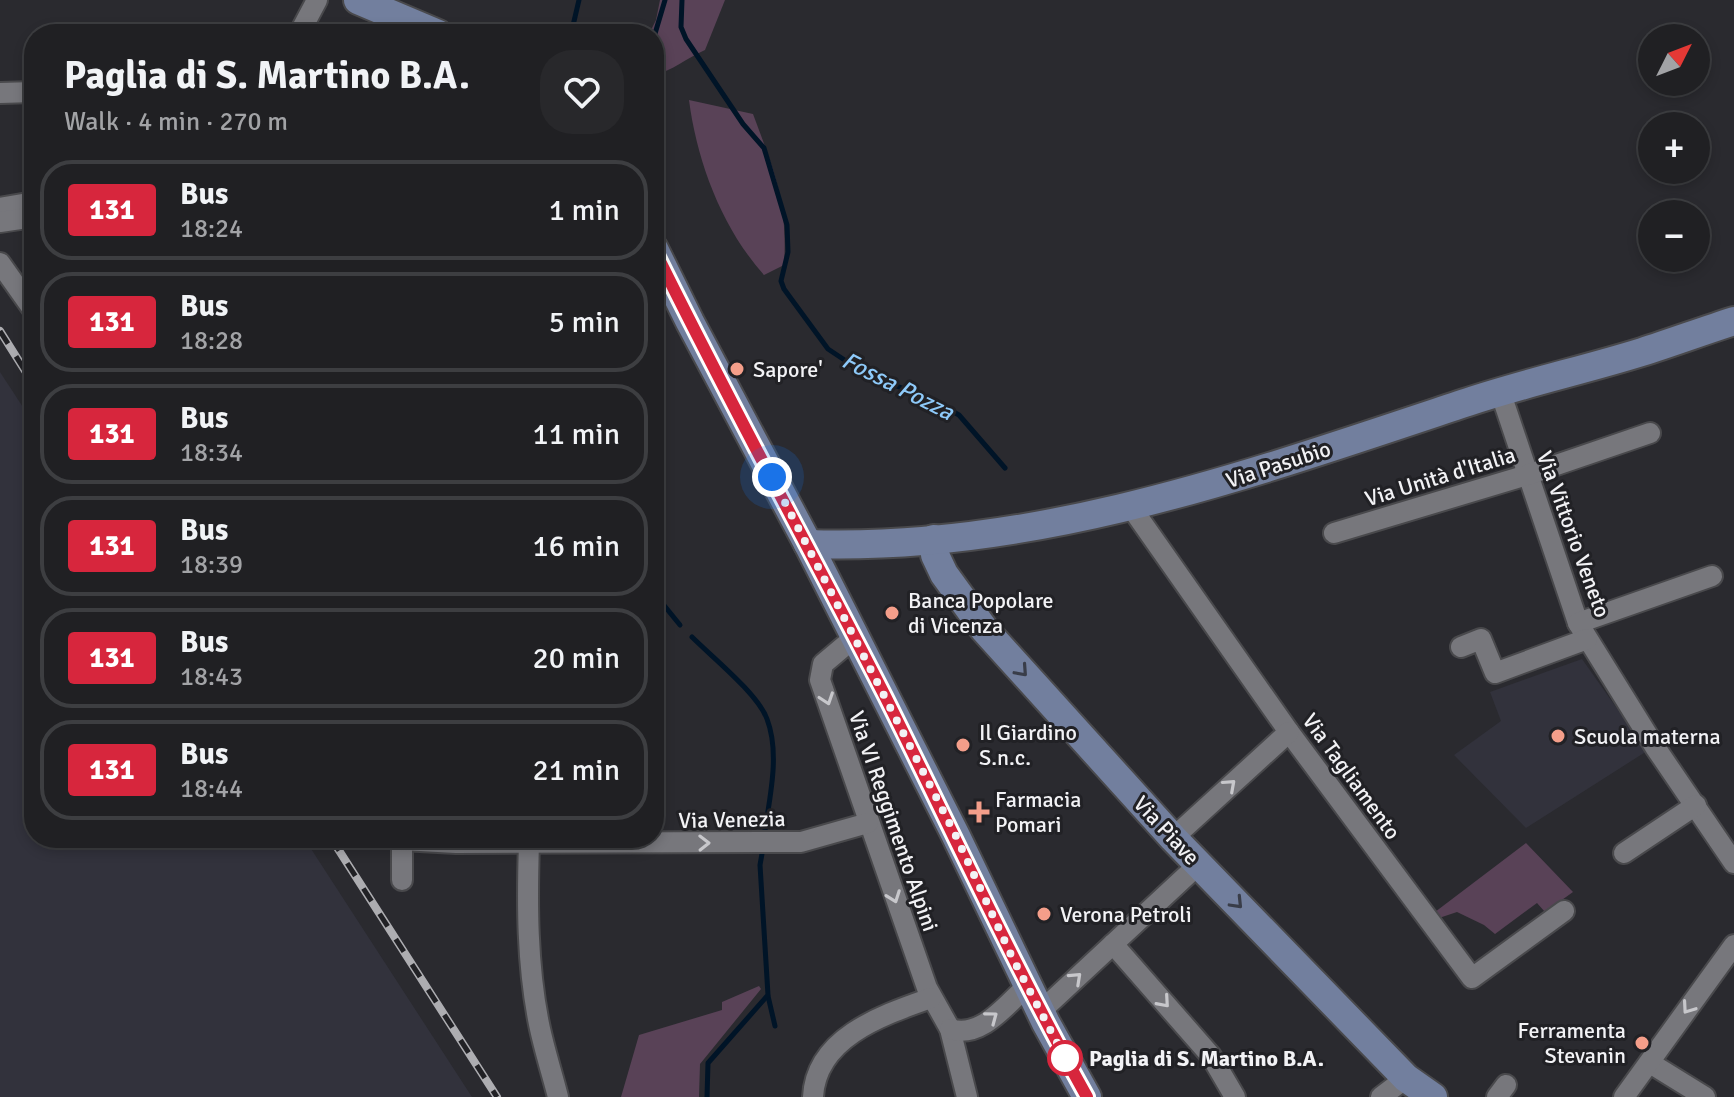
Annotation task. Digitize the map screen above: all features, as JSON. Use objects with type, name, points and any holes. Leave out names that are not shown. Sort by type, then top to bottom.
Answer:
[{"type":"street","points":[[304,24],[317,0]]},
{"type":"street","points":[[358,0],[414,24]]},
{"type":"street","points":[[0,93],[24,92]]},
{"type":"street","points":[[0,208],[24,204]]},
{"type":"street","points":[[0,222],[24,218]]},
{"type":"street","points":[[0,263],[24,297]]},
{"type":"street","points":[[664,268],[808,544],[955,834],[1034,999],[1087,1097]]},
{"type":"street","name":"Via Pasubio","points":[[808,544],[846,545],[934,539],[1086,518],[1228,481],[1500,391],[1641,352],[1734,321]]},
{"type":"street","name":"Via Vittorio Veneto","points":[[1500,391],[1583,631],[1655,747],[1734,863]]},
{"type":"street","name":"Via Unità d'Italia","points":[[1334,533],[1527,475],[1650,433]]},
{"type":"street","name":"Via Tagliamento","points":[[1131,507],[1289,732],[1472,978],[1564,911]]},
{"type":"street","name":"Via Piave","points":[[934,539],[935,555],[944,574],[984,629],[1173,838],[1406,1078],[1433,1097]]},
{"type":"street","points":[[1461,647],[1481,639],[1495,673],[1583,631],[1712,576]]},
{"type":"street","name":"Via VI Reggimento Alpini","points":[[855,637],[823,664],[820,680],[931,998],[950,1029],[967,1097]]},
{"type":"street","points":[[1173,838],[1289,732]]},
{"type":"street","points":[[1624,853],[1696,805]]},
{"type":"street","name":"Via Venezia","points":[[664,843],[801,842],[868,823]]},
{"type":"street","points":[[402,848],[402,880]]},
{"type":"street","points":[[529,848],[528,932],[531,964],[539,1023],[558,1097]]},
{"type":"street","points":[[950,1029],[970,1032],[1034,999],[1113,944],[1199,864]]},
{"type":"street","points":[[1113,944],[1211,1056],[1235,1097]]},
{"type":"street","points":[[1624,1097],[1734,945]]},
{"type":"street","points":[[813,1097],[818,1069],[853,1032],[887,1014],[931,998]]},
{"type":"street","points":[[1650,1063],[1705,1097]]},
{"type":"street","points":[[1381,1097],[1406,1078]]},
{"type":"shaded area","points":[[660,0],[725,0],[705,50],[664,72],[664,24],[654,24]]},
{"type":"shaded area","points":[[689,100],[753,114],[778,187],[784,222],[784,265],[764,275],[736,237],[714,193],[698,147]]},
{"type":"shaded area","points":[[0,372],[24,409],[24,848],[310,848],[472,1097],[0,1097]]},
{"type":"shaded area","name":"Scuola materna","points":[[1582,659],[1647,751],[1526,828],[1454,755],[1501,721],[1490,692]]},
{"type":"shaded area","points":[[1526,843],[1573,892],[1545,912],[1537,903],[1495,934],[1457,912],[1439,918],[1435,912]]},
{"type":"shaded area","points":[[759,986],[761,989],[700,1064],[699,1097],[621,1097],[639,1035],[722,1010],[722,1002]]},
{"type":"waterway","points":[[573,24],[579,0]]},
{"type":"waterway","points":[[658,24],[665,0]]},
{"type":"waterway","name":"Fossa Pozza","points":[[682,0],[681,27],[686,39],[743,124],[764,148],[787,225],[788,252],[781,281],[784,289],[828,349],[867,375],[926,397],[959,415],[1005,468]]},
{"type":"waterway","points":[[664,605],[680,625]]},
{"type":"waterway","points":[[692,637],[745,687],[767,719],[773,760],[765,830]]},
{"type":"waterway","points":[[707,1097],[708,1063],[768,995],[760,865],[763,848]]},
{"type":"waterway","points":[[768,996],[775,1026]]},
{"type":"railway","points":[[0,331],[24,369]]},
{"type":"railway","points":[[337,848],[497,1097]]},
{"type":"bus line","name":"131","points":[[664,269],[808,544],[955,834],[1013,959],[1087,1097]]},
{"type":"place","name":"Sapore'","points":[[737,369]]},
{"type":"place","name":"Banca Popolare di Vicenza","points":[[892,613]]},
{"type":"place","name":"Scuola materna","points":[[1558,736]]},
{"type":"place","name":"Il Giardino S.n.c.","points":[[963,745]]},
{"type":"place","name":"Farmacia Pomari","points":[[979,812]]},
{"type":"place","name":"Verona Petroli","points":[[1044,914]]},
{"type":"place","name":"Ferramenta Stevanin","points":[[1642,1043]]},
{"type":"place","name":"Paglia di S. Martino B.A.","points":[[1065,1058]]},
{"type":"route","points":[[772,477],[955,834],[1013,959],[1065,1058]]}]
